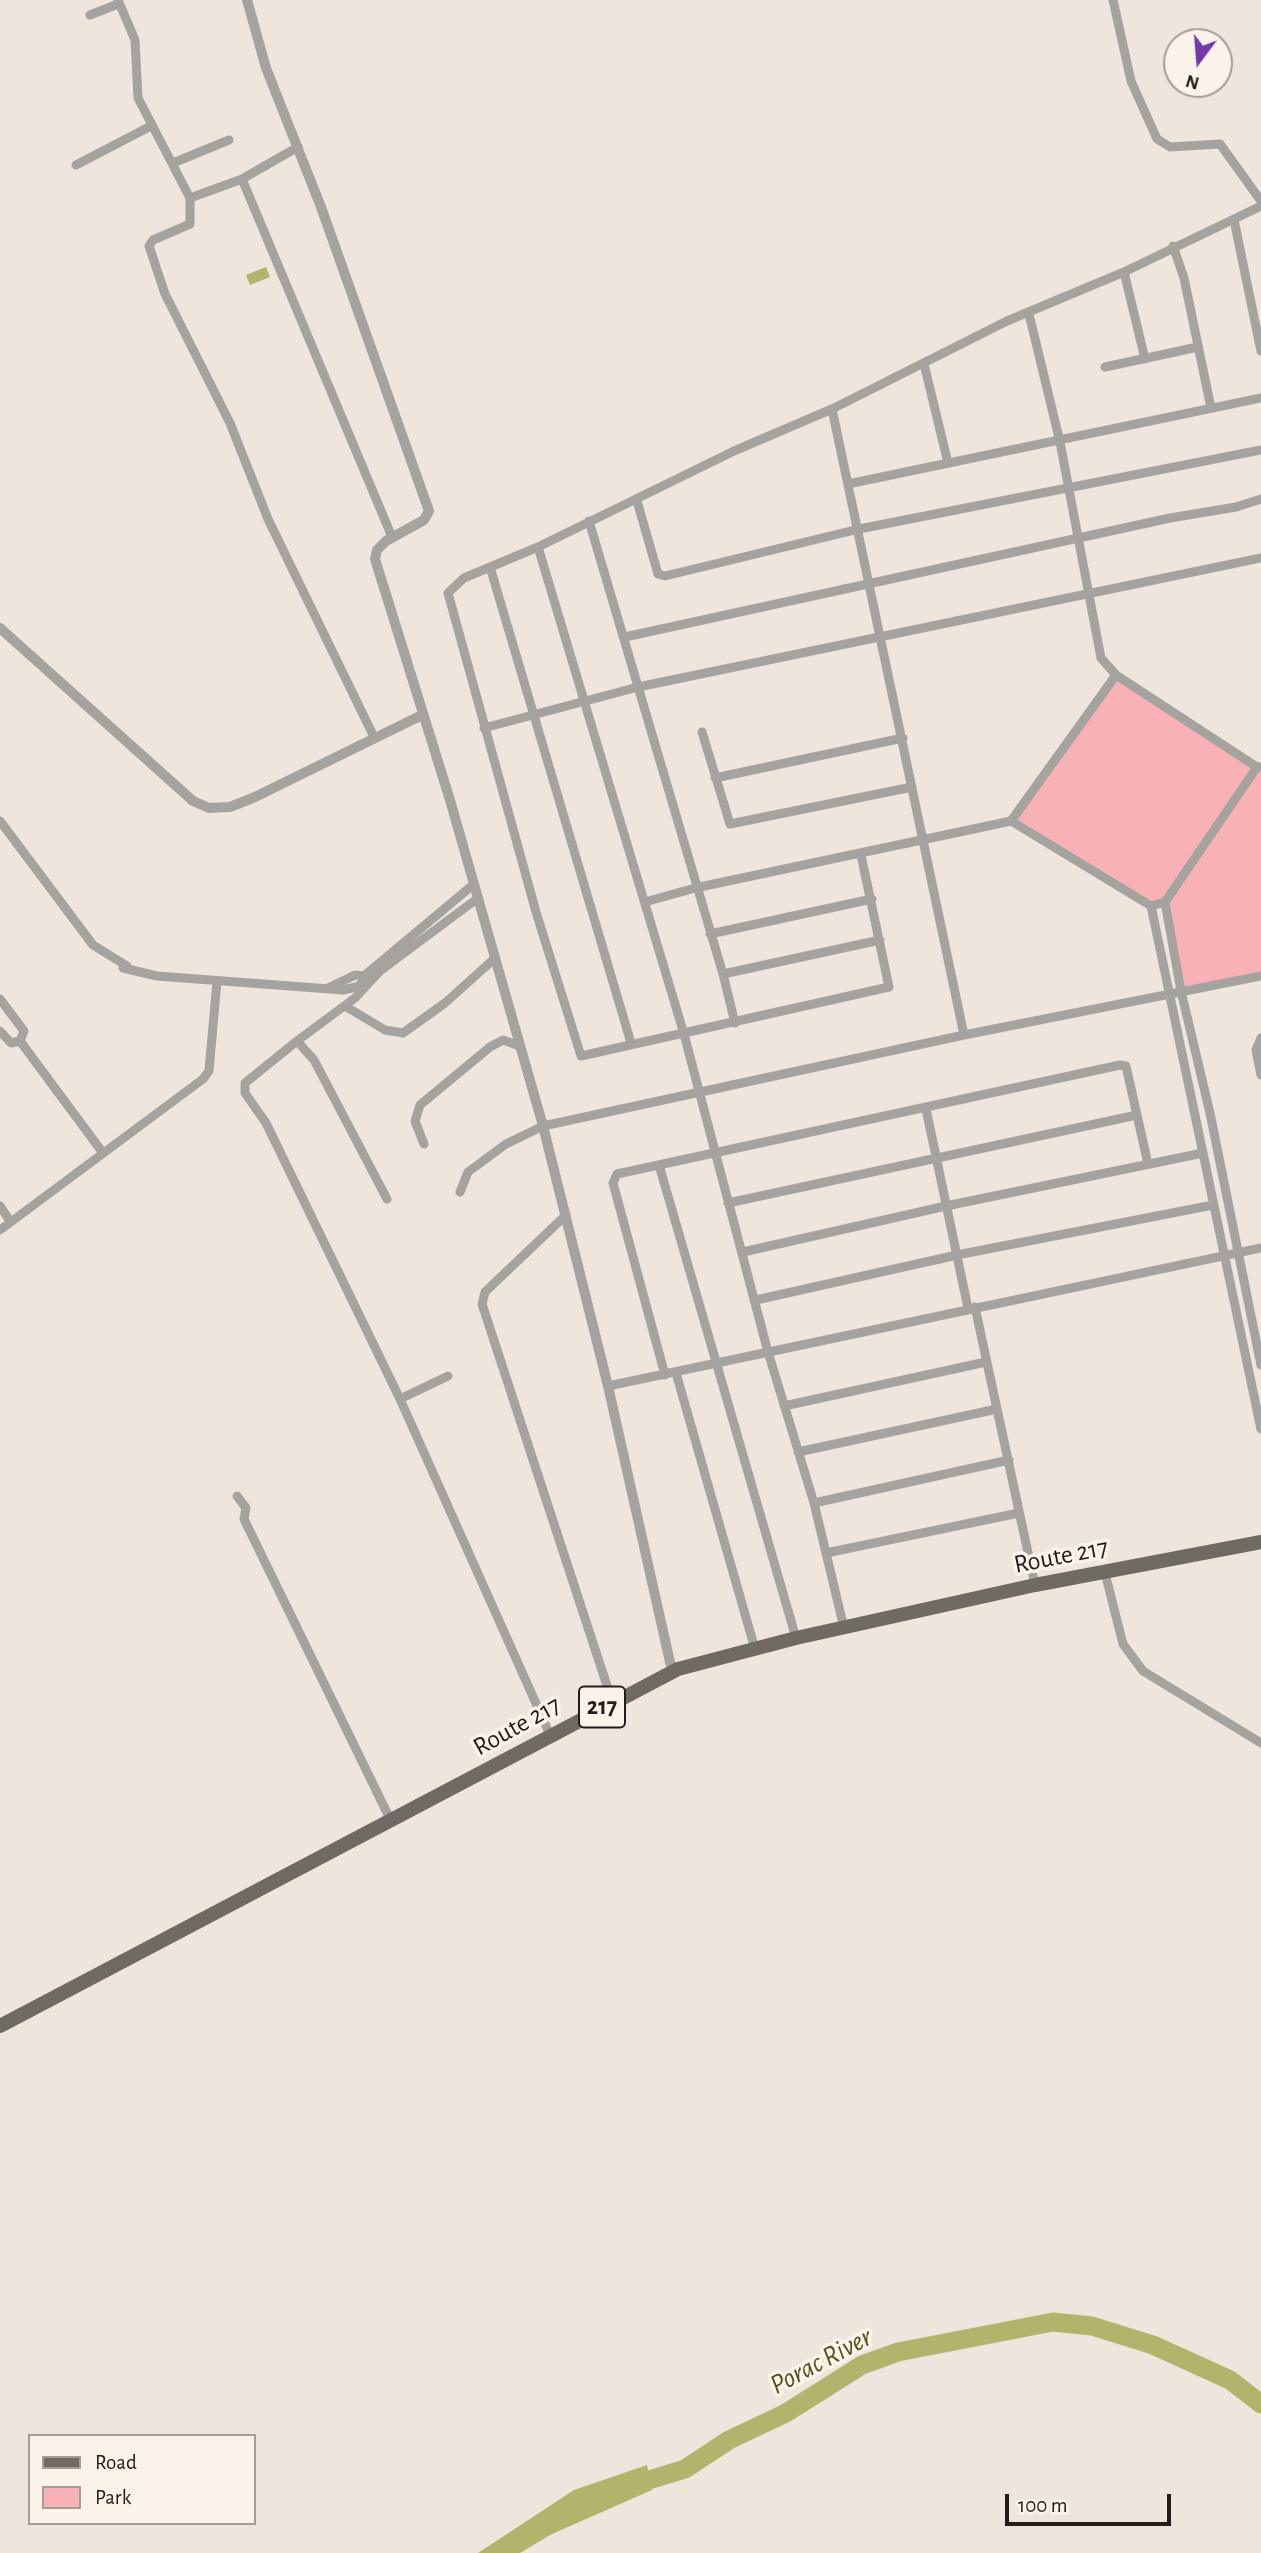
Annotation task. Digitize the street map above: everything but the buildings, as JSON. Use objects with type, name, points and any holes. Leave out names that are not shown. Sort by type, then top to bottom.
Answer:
[{"type":"main road","name":"Route 217","points":[[0,2026],[672,1671],[796,1638],[1035,1586],[1261,1542]]},
{"type":"street","points":[[247,0],[267,68],[429,511],[424,520],[392,537],[377,550],[375,559],[474,884],[517,1045],[543,1126],[608,1387],[672,1671]]},
{"type":"street","points":[[861,855],[889,985],[886,989],[580,1056],[484,728],[448,593],[464,578],[637,501],[734,451],[832,409],[1007,321],[1124,272],[1173,246],[1234,220],[1261,204],[1220,144],[1170,147],[1157,139],[1131,81],[1113,0]]},
{"type":"street","points":[[90,15],[118,2],[135,40],[135,86],[151,126],[190,198],[190,224],[153,240],[149,246],[165,294],[230,423],[268,519],[374,737]]},
{"type":"street","points":[[76,165],[151,126]]},
{"type":"street","points":[[173,163],[229,140]]},
{"type":"street","points":[[190,198],[243,179],[298,147]]},
{"type":"street","points":[[243,179],[392,537]]},
{"type":"street","points":[[1234,220],[1257,310],[1261,352]]},
{"type":"street","points":[[1173,246],[1211,408]]},
{"type":"street","points":[[1124,272],[1145,359]]},
{"type":"street","points":[[1011,821],[1151,905],[1165,902],[1259,767],[1116,675],[1101,658],[1060,442],[1029,314]]},
{"type":"street","points":[[1105,367],[1198,347]]},
{"type":"street","points":[[924,364],[948,463]]},
{"type":"street","points":[[848,484],[1060,442],[1261,398]]},
{"type":"street","points":[[832,409],[964,1035]]},
{"type":"street","points":[[637,501],[658,574],[665,576],[859,529],[1261,450]]},
{"type":"street","points":[[625,637],[1170,517],[1237,507],[1261,499]]},
{"type":"street","points":[[589,521],[625,637],[695,888],[723,974],[734,1023]]},
{"type":"street","points":[[538,547],[684,1034],[768,1352],[814,1503],[844,1628]]},
{"type":"street","points":[[484,728],[638,687],[1089,596],[1261,558]]},
{"type":"street","points":[[490,567],[531,714],[631,1043]]},
{"type":"street","points":[[0,628],[193,801],[209,808],[230,807],[254,797],[422,715]]},
{"type":"street","points":[[645,902],[695,888],[861,855],[1011,821],[1116,675]]},
{"type":"street","points":[[702,732],[727,822],[733,824],[912,787]]},
{"type":"street","points":[[715,778],[903,738]]},
{"type":"street","points":[[0,821],[93,945],[127,966],[123,968],[146,974],[328,988],[355,975],[364,976],[474,884]]},
{"type":"street","points":[[478,898],[380,971],[371,984],[345,1006],[245,1083],[245,1093],[266,1123],[400,1399],[551,1737]]},
{"type":"street","points":[[710,934],[872,899]]},
{"type":"street","points":[[1165,902],[1181,991],[1199,1060],[1261,1365]]},
{"type":"street","points":[[1151,905],[1261,1429]]},
{"type":"street","points":[[723,974],[880,940]]},
{"type":"street","points":[[345,1006],[385,1031],[403,1033],[445,1003],[494,958]]},
{"type":"street","points":[[460,1192],[468,1172],[506,1144],[543,1126],[1169,992],[1261,976]]},
{"type":"street","points":[[0,1230],[209,1071],[217,981]]},
{"type":"street","points":[[0,999],[24,1031],[20,1041]]},
{"type":"street","points":[[0,1031],[11,1043],[20,1041]]},
{"type":"street","points":[[1261,1038],[1256,1050],[1261,1075]]},
{"type":"street","points":[[424,1144],[415,1121],[420,1105],[490,1047],[503,1040],[517,1045]]},
{"type":"street","points":[[20,1041],[103,1153]]},
{"type":"street","points":[[297,1041],[314,1059],[387,1199]]},
{"type":"street","points":[[665,1375],[613,1182],[617,1174],[1124,1065],[1149,1164]]},
{"type":"street","points":[[926,1108],[957,1255],[1009,1460],[1035,1586]]},
{"type":"street","points":[[728,1203],[1137,1115]]},
{"type":"street","points":[[743,1252],[946,1206],[1203,1153]]},
{"type":"street","points":[[659,1165],[796,1638]]},
{"type":"street","points":[[756,1300],[957,1255],[1213,1205]]},
{"type":"street","points":[[0,1206],[10,1220]]},
{"type":"street","points":[[566,1215],[485,1292],[481,1304],[612,1701]]},
{"type":"street","points":[[608,1387],[971,1307],[1261,1248]]},
{"type":"street","points":[[1249,1308],[1261,1305]]},
{"type":"street","points":[[784,1406],[986,1362]]},
{"type":"street","points":[[676,1373],[755,1649]]},
{"type":"street","points":[[400,1399],[448,1376]]},
{"type":"street","points":[[798,1452],[997,1409]]},
{"type":"street","points":[[814,1503],[1009,1460]]},
{"type":"street","points":[[237,1496],[246,1508],[244,1519],[391,1821]]},
{"type":"street","points":[[826,1553],[1019,1513]]},
{"type":"street","points":[[1105,1573],[1123,1644],[1143,1671],[1261,1743]]},
{"type":"green space","points":[[1116,675],[1261,767],[1261,976],[1181,991],[1165,902],[1151,906],[1011,821]]},
{"type":"shaded area","points":[[266,267],[270,277],[250,285],[246,275]]},
{"type":"shaded area","points":[[647,2465],[652,2490],[552,2534],[520,2553],[478,2553],[574,2490]]},
{"type":"waterway","name":"Porac River","points":[[626,2487],[685,2469],[729,2440],[786,2413],[862,2365],[898,2352],[1053,2322],[1092,2326],[1153,2345],[1230,2380],[1261,2404]]}]
